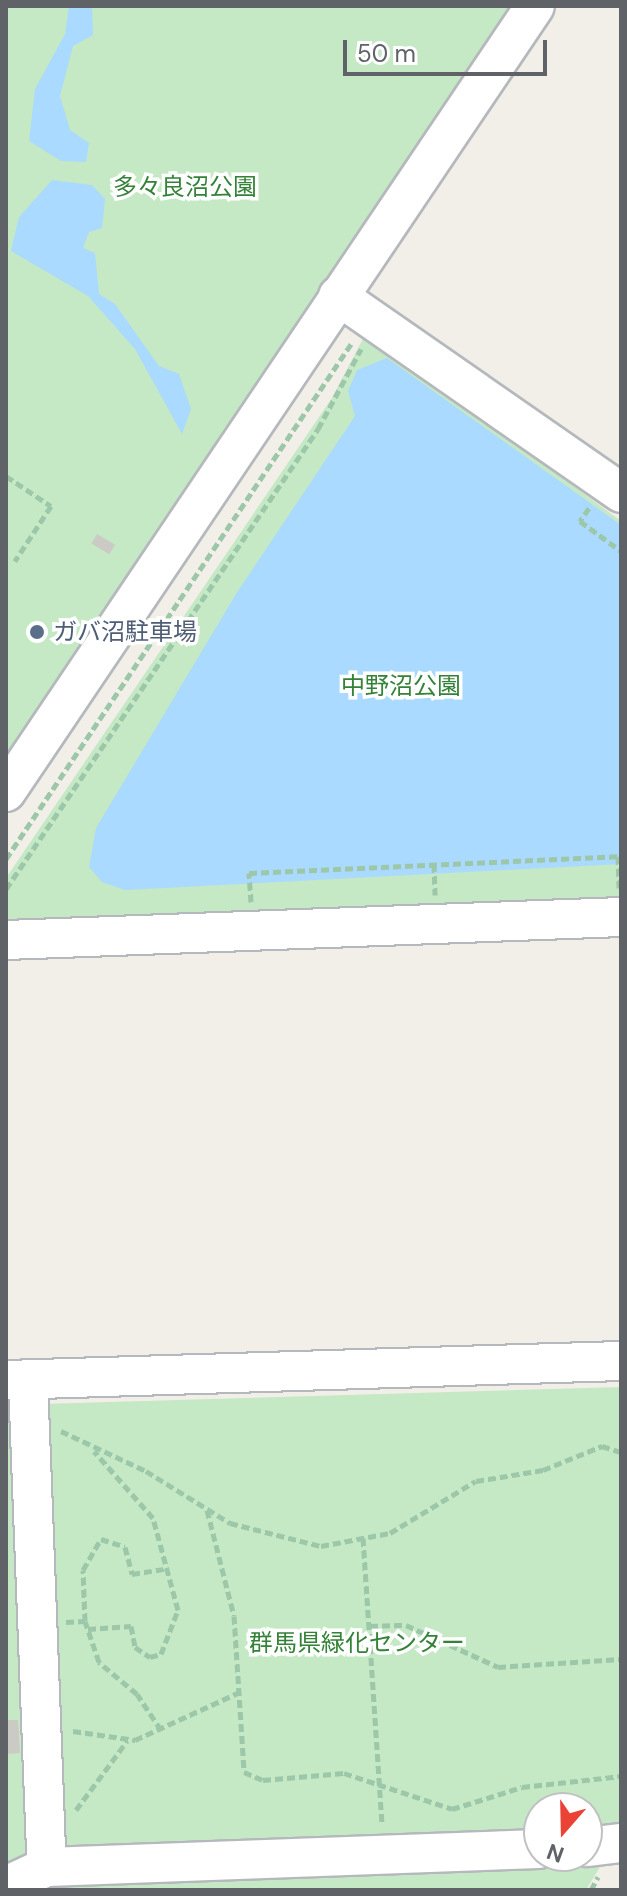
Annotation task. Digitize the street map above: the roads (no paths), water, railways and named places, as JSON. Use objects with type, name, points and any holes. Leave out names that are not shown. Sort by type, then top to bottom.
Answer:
[{"type":"street","points":[[6,792],[535,6]]},
{"type":"street","points":[[338,296],[370,332],[605,500]]},
{"type":"street","points":[[6,940],[620,903]]},
{"type":"street","points":[[523,1850],[383,1854],[22,1879],[45,1821],[21,1391],[621,1361]]},
{"type":"water","points":[[69,6],[92,6],[93,35],[73,46],[60,96],[70,130],[89,143],[86,162],[61,161],[29,141],[35,89],[65,34]]},
{"type":"water","points":[[52,180],[92,185],[105,199],[102,228],[89,232],[83,248],[95,253],[99,294],[115,304],[159,366],[179,374],[191,409],[182,434],[135,349],[88,296],[11,251],[19,217]]},
{"type":"water","name":"中野沼公園","points":[[387,358],[621,525],[621,864],[125,890],[102,882],[89,867],[96,828],[236,594],[355,416],[348,391],[357,370]]},
{"type":"place","name":"ガバ沼駐車場","points":[[37,632]]},
{"type":"park label","name":"多々良沼公園","points":[[185,187]]},
{"type":"park label","name":"群馬県緑化センター","points":[[357,1643]]}]
